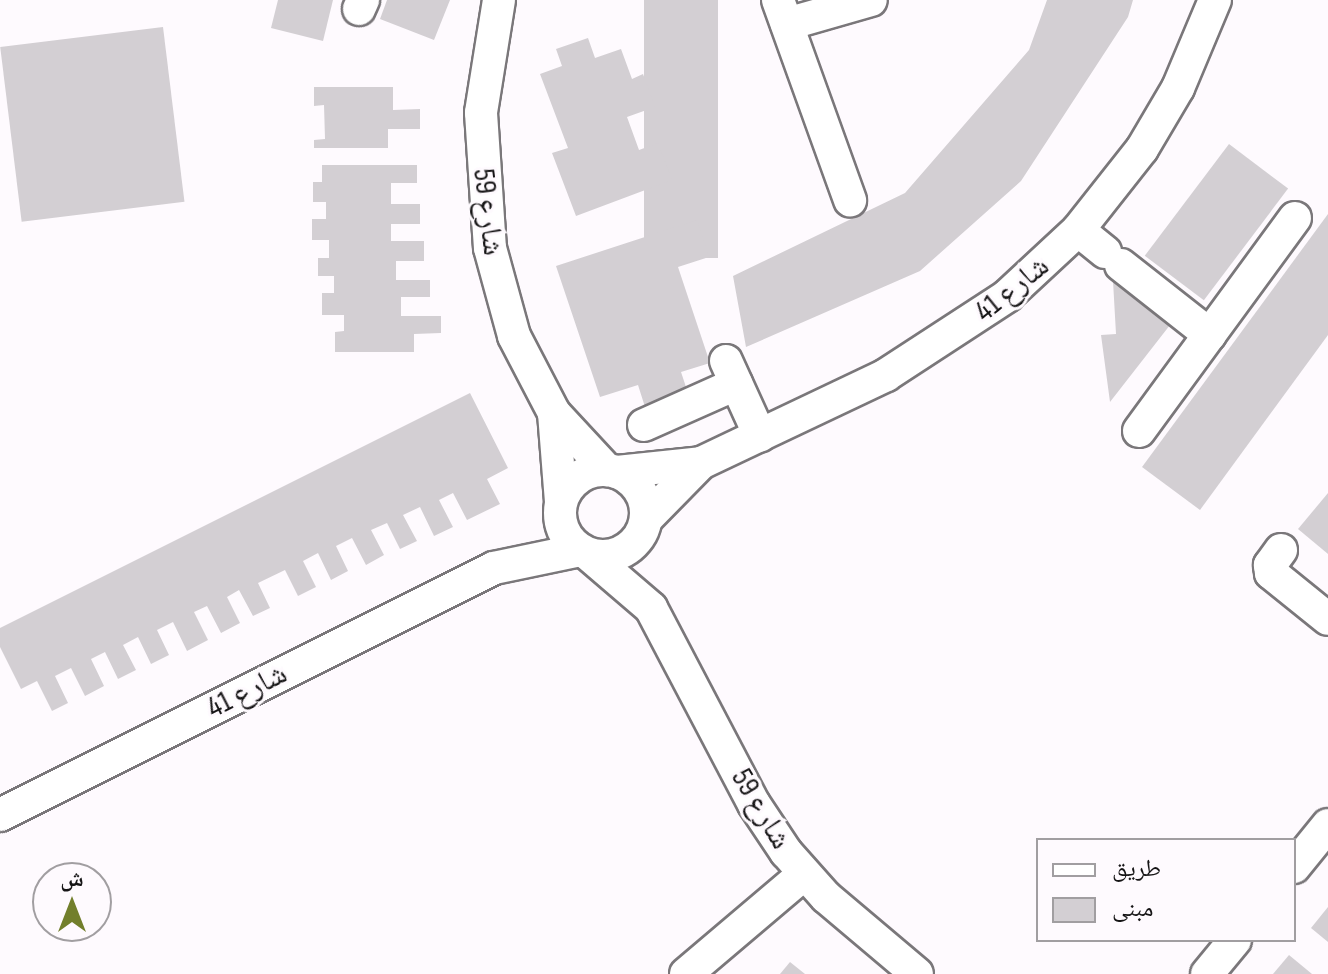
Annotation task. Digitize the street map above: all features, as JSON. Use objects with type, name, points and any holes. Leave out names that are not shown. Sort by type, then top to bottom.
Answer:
[{"type":"street","name":"شارع 59","points":[[499,0],[481,113],[484,203],[514,336],[554,413],[612,471]]},
{"type":"street","points":[[850,200],[783,12],[871,0]]},
{"type":"street","name":"شارع 41","points":[[612,471],[701,463],[927,351],[1007,296],[1078,230],[1161,120],[1215,0]]},
{"type":"street","points":[[1139,431],[1295,218]]},
{"type":"street","points":[[1078,230],[1210,335]]},
{"type":"street","points":[[644,425],[731,372],[760,436]]},
{"type":"street","name":"شارع 59","points":[[554,413],[560,506]]},
{"type":"street","name":"شارع 41","points":[[646,523],[701,463]]},
{"type":"street","points":[[612,471],[640,490],[646,523],[627,550],[608,556],[584,552],[564,533],[560,506],[578,477],[612,471]]},
{"type":"street","name":"شارع 41","points":[[494,568],[560,506]]},
{"type":"street","name":"شارع 59","points":[[646,523],[651,608]]},
{"type":"street","points":[[1281,550],[1270,565],[1271,573],[1328,619]]},
{"type":"street","name":"شارع 59","points":[[584,552],[651,608],[754,804],[804,874],[917,974]]},
{"type":"street","name":"شارع 41","points":[[0,815],[494,568],[584,552]]},
{"type":"street","points":[[1296,865],[1328,825]]},
{"type":"street","points":[[686,974],[804,874]]},
{"type":"street","points":[[1207,974],[1233,942]]},
{"type":"building","points":[[278,0],[333,0],[323,41],[271,28]]},
{"type":"building","points":[[387,0],[450,0],[434,40],[380,19]]},
{"type":"building","points":[[644,0],[718,0],[718,258],[644,258]]},
{"type":"building","points":[[1047,0],[1133,0],[1128,17],[1021,181],[920,271],[746,347],[733,276],[905,193],[1029,50]]},
{"type":"building","points":[[163,27],[184,202],[22,222],[0,47]]},
{"type":"building","points":[[588,38],[595,58],[621,49],[632,79],[643,74],[655,107],[627,117],[639,150],[658,143],[672,180],[576,216],[552,153],[568,148],[540,74],[562,66],[556,49]]},
{"type":"building","points":[[314,87],[393,87],[393,110],[420,109],[420,129],[388,129],[388,148],[314,148],[314,140],[325,139],[324,105],[314,106]]},
{"type":"building","points":[[1229,144],[1288,189],[1204,300],[1145,256]]},
{"type":"building","points":[[322,165],[417,165],[417,183],[391,183],[391,204],[420,204],[420,224],[391,224],[391,241],[424,241],[424,261],[396,261],[396,280],[430,280],[430,297],[401,297],[401,316],[441,316],[441,333],[414,334],[414,352],[335,352],[335,332],[344,331],[344,315],[322,315],[322,293],[334,293],[334,276],[318,276],[318,258],[329,258],[329,240],[312,240],[312,219],[326,219],[326,202],[313,202],[313,182],[322,182]]},
{"type":"building","points":[[1328,214],[1328,335],[1200,510],[1142,467]]},
{"type":"building","points":[[697,220],[709,257],[678,267],[710,363],[681,372],[688,393],[645,407],[638,385],[600,397],[556,266]]},
{"type":"building","points":[[1113,281],[1170,325],[1110,402],[1101,335],[1116,334]]},
{"type":"building","points":[[470,393],[508,468],[487,479],[500,504],[467,520],[453,493],[439,500],[453,527],[434,536],[420,507],[403,515],[417,541],[400,549],[387,523],[371,530],[384,555],[366,565],[352,538],[336,546],[348,571],[331,580],[318,553],[303,561],[316,587],[298,596],[285,570],[258,583],[270,608],[253,616],[239,590],[227,597],[240,623],[221,633],[207,606],[194,612],[208,640],[187,651],[173,622],[157,630],[169,655],[151,664],[138,637],[123,645],[136,670],[118,679],[105,652],[91,659],[104,686],[85,696],[71,668],[55,676],[68,703],[52,711],[37,681],[21,689],[0,647],[0,628]]},
{"type":"building","points":[[1328,493],[1328,554],[1298,529]]},
{"type":"building","points":[[1328,907],[1328,942],[1311,928]]},
{"type":"building","points":[[1289,955],[1312,974],[1273,974]]},
{"type":"building","points":[[790,962],[805,974],[780,974]]}]
